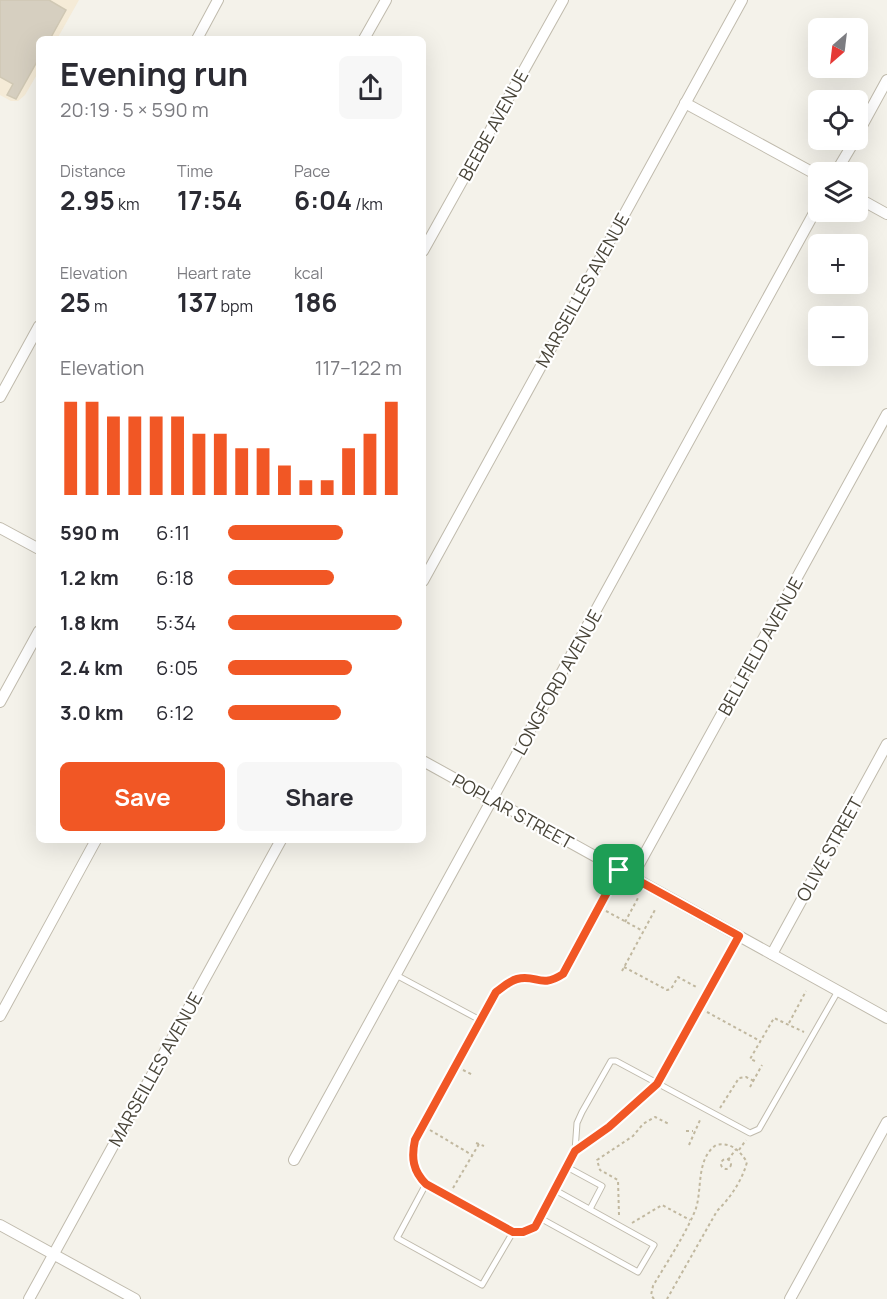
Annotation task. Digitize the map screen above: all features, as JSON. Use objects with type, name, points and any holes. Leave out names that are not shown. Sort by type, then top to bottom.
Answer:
[{"type":"street","points":[[199,36],[219,0]]},
{"type":"street","points":[[366,36],[386,0]]},
{"type":"street","name":"BEEBE AVENUE","points":[[426,246],[563,0]]},
{"type":"street","name":"MARSEILLES AVENUE","points":[[426,576],[742,0]]},
{"type":"street","points":[[868,115],[887,80]]},
{"type":"street","points":[[686,103],[808,170]]},
{"type":"street","points":[[868,204],[887,214]]},
{"type":"street","name":"LONGFORD AVENUE","points":[[294,1160],[809,222]]},
{"type":"street","points":[[0,397],[36,331]]},
{"type":"street","name":"BELLFIELD AVENUE","points":[[632,877],[887,414]]},
{"type":"street","points":[[0,528],[36,547]]},
{"type":"street","points":[[0,702],[36,636]]},
{"type":"street","name":"OLIVE STREET","points":[[771,954],[887,744]]},
{"type":"street","name":"POPLAR STREET","points":[[426,763],[887,1018]]},
{"type":"street","points":[[0,1016],[94,843]]},
{"type":"street","name":"MARSEILLES AVENUE","points":[[29,1299],[279,843]]},
{"type":"street","points":[[790,1299],[887,1122]]},
{"type":"street","points":[[0,1225],[135,1299]]},
{"type":"lane","points":[[619,870],[563,974],[553,981],[517,979],[496,992],[415,1140],[413,1151],[416,1174],[426,1184],[513,1232],[523,1232],[535,1227],[575,1151],[577,1123],[611,1061],[616,1061],[750,1133],[759,1129],[838,990]]},
{"type":"lane","points":[[575,1151],[609,1127],[657,1084],[739,936]]},
{"type":"lane","points":[[396,975],[480,1020]]},
{"type":"lane","points":[[567,1167],[602,1186],[590,1209]]},
{"type":"lane","points":[[426,1184],[397,1238],[482,1286],[513,1232]]},
{"type":"lane","points":[[540,1218],[638,1272],[654,1245],[555,1190]]},
{"type":"path","points":[[625,922],[638,898]]},
{"type":"path","points":[[622,971],[656,908]]},
{"type":"path","points":[[604,910],[643,931]]},
{"type":"path","points":[[624,967],[667,990],[671,989],[678,977],[698,988]]},
{"type":"path","points":[[789,1023],[806,991]]},
{"type":"path","points":[[704,1011],[760,1041]]},
{"type":"path","points":[[755,1061],[750,1059],[774,1018],[789,1023],[806,1033]]},
{"type":"path","points":[[750,1087],[762,1065]]},
{"type":"path","points":[[458,1067],[474,1076]]},
{"type":"path","points":[[720,1109],[739,1078],[746,1077],[754,1081]]},
{"type":"path","points":[[620,1219],[618,1180],[600,1170],[597,1160],[633,1136],[643,1124],[655,1117],[669,1124]]},
{"type":"path","points":[[690,1145],[693,1143],[693,1131],[700,1120]]},
{"type":"path","points":[[435,1121],[429,1131],[472,1155]]},
{"type":"path","points":[[686,1131],[693,1131]]},
{"type":"path","points":[[728,1160],[750,1133]]},
{"type":"path","points":[[452,1190],[478,1143],[484,1146]]},
{"type":"path","points":[[654,1299],[651,1294],[653,1286],[698,1202],[703,1165],[711,1148],[720,1144],[738,1149],[747,1162],[745,1171],[727,1203],[717,1211],[667,1299]]},
{"type":"path","points":[[628,1224],[662,1205],[690,1220]]},
{"type":"shaded area","points":[[0,0],[79,0],[59,36],[36,36],[36,76],[25,95],[18,101],[11,101],[0,95]]},
{"type":"building","points":[[0,0],[49,0],[66,10],[52,36],[36,36],[36,63],[16,99],[7,95],[13,84],[0,77]]},
{"type":"route","points":[[619,870],[739,936],[657,1084],[609,1127],[575,1151],[535,1227],[523,1232],[513,1232],[426,1184],[416,1174],[413,1151],[415,1140],[496,992],[517,979],[553,981],[563,974],[619,870]]}]
